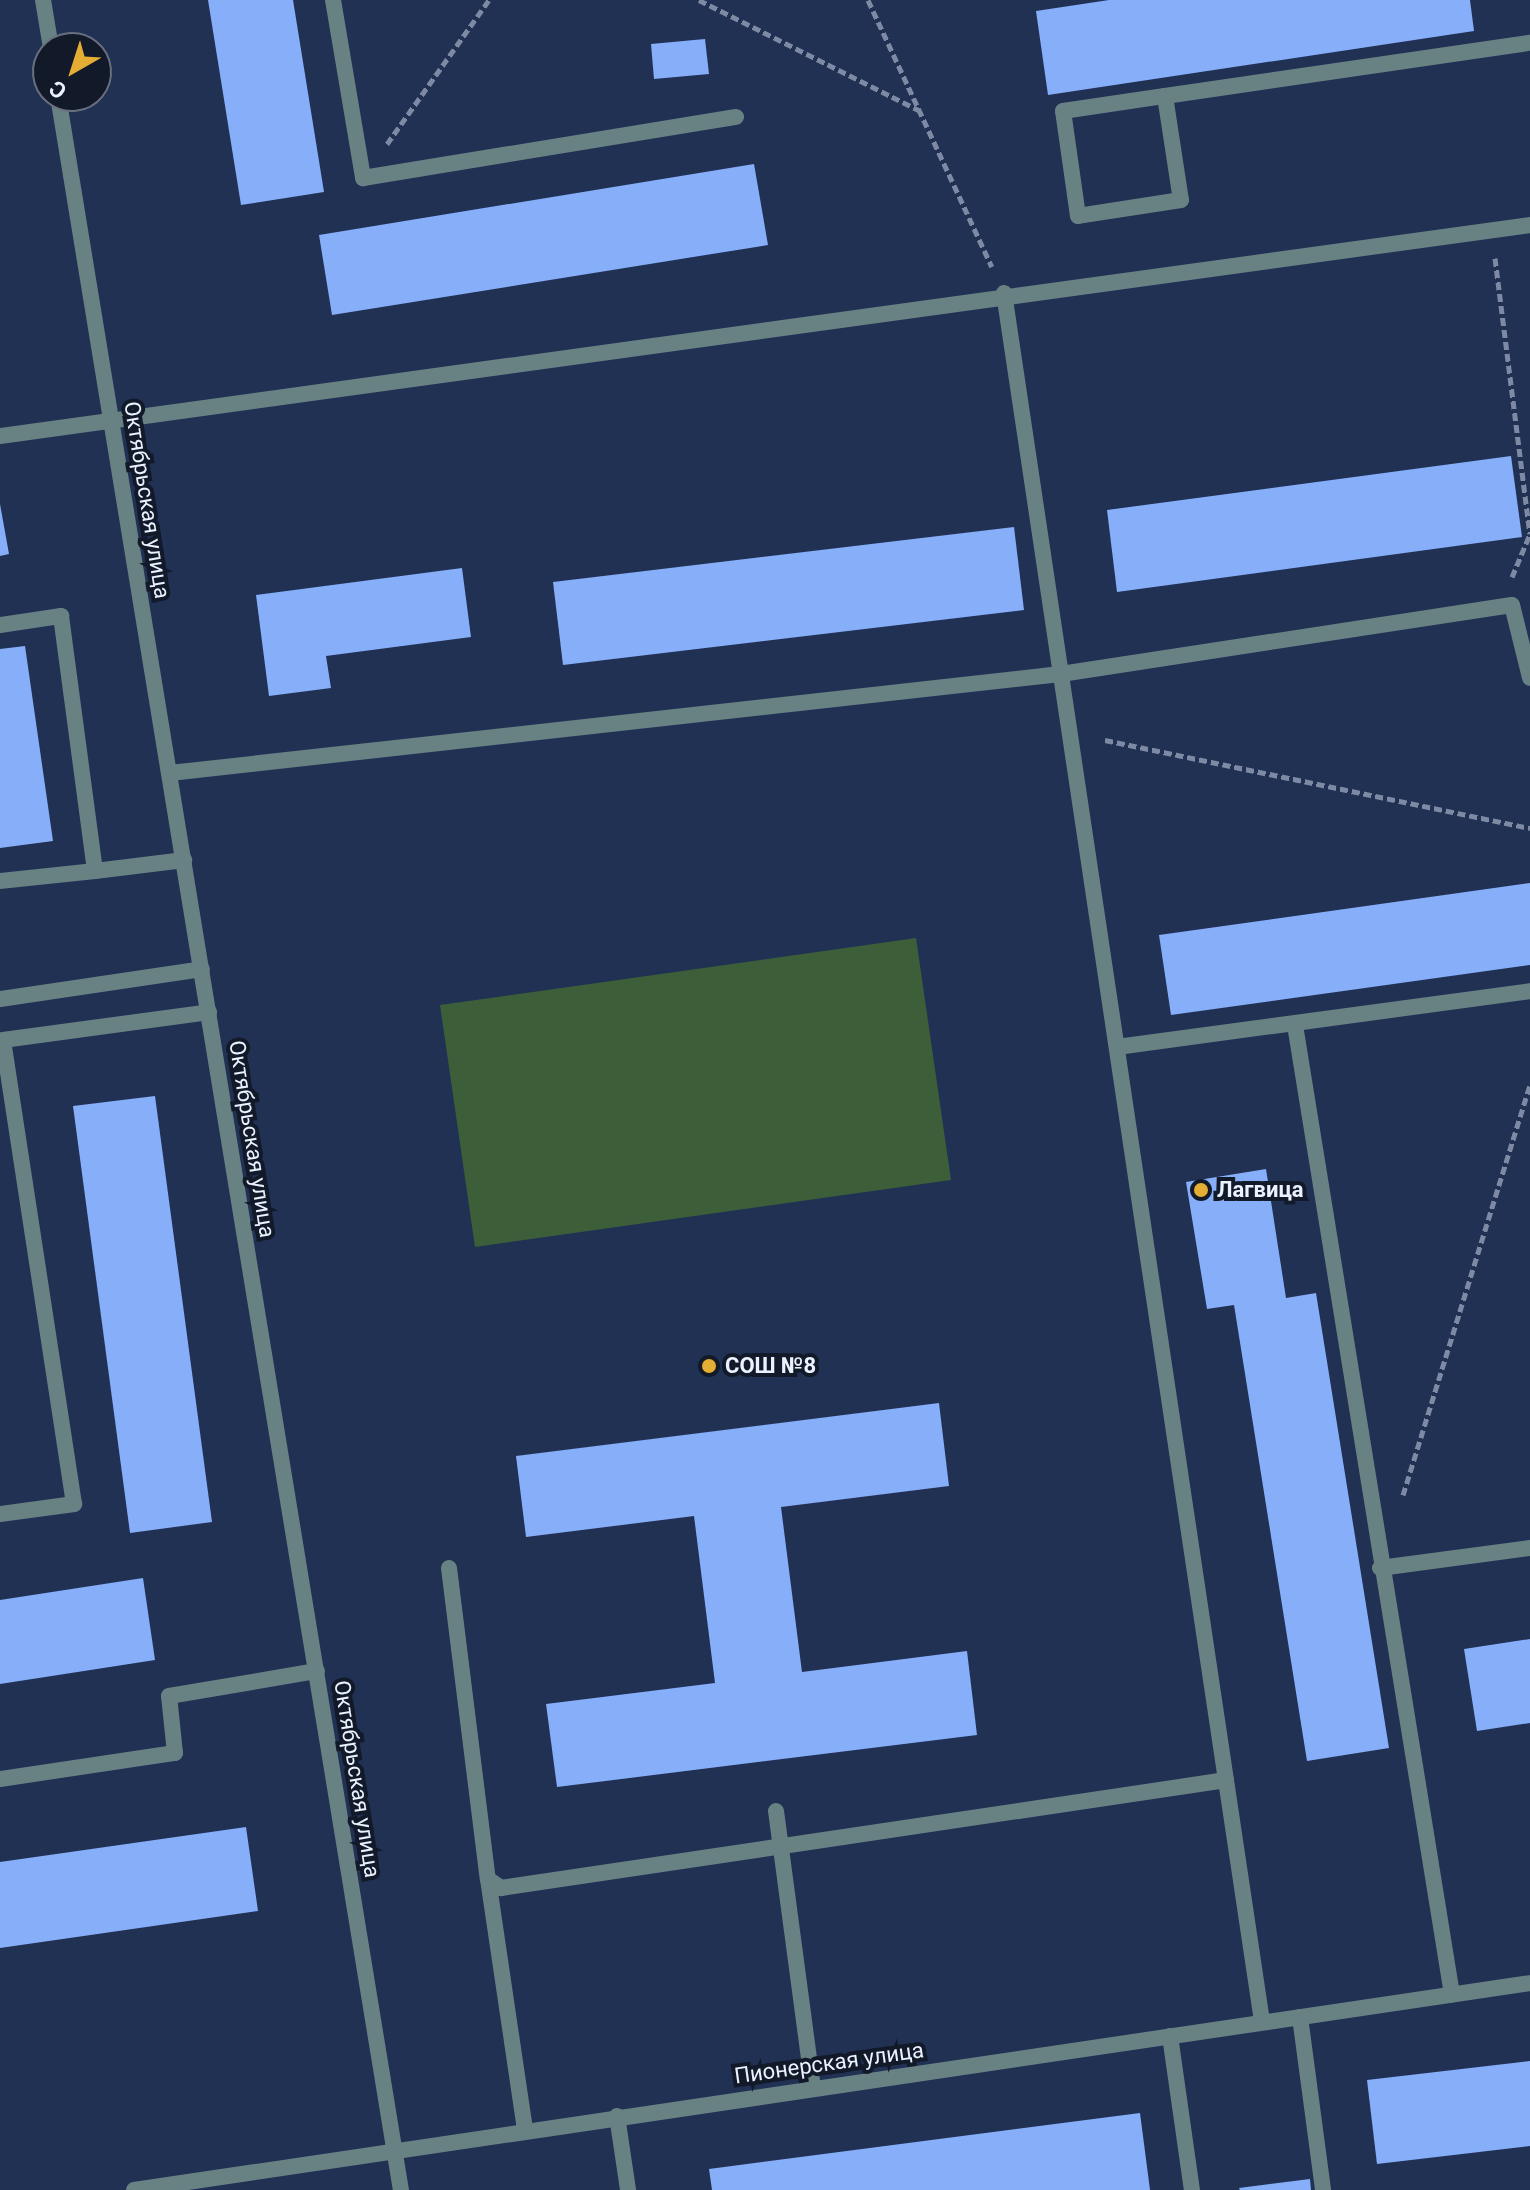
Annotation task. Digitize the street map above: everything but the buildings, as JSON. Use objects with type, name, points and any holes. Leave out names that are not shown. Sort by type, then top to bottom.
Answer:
[{"type":"street","points":[[43,0],[48,32]]},
{"type":"street","points":[[333,0],[363,178],[736,117]]},
{"type":"street","points":[[1165,96],[1181,200],[1078,216],[1063,111],[1165,96],[1530,43]]},
{"type":"street","name":"Октябрьская улица","points":[[61,112],[401,2190]]},
{"type":"street","points":[[0,436],[1004,293],[1530,225]]},
{"type":"street","points":[[1004,293],[1262,2022]]},
{"type":"street","points":[[170,773],[1061,674],[1512,605],[1530,678]]},
{"type":"street","points":[[0,625],[61,616],[95,871]]},
{"type":"street","points":[[0,881],[184,860]]},
{"type":"street","points":[[0,999],[202,969]]},
{"type":"street","points":[[1117,1047],[1530,991]]},
{"type":"street","points":[[0,1514],[74,1504],[3,1040],[209,1012]]},
{"type":"street","points":[[1295,1025],[1380,1568],[1452,1994]]},
{"type":"street","points":[[1380,1568],[1530,1548]]},
{"type":"street","points":[[449,1568],[488,1879],[525,2131]]},
{"type":"street","points":[[0,1779],[175,1753],[169,1696],[317,1671]]},
{"type":"street","points":[[488,1879],[501,1888],[1226,1780]]},
{"type":"street","points":[[776,1811],[813,2088]]},
{"type":"street","name":"Пионерская улица","points":[[134,2190],[1530,1983]]},
{"type":"street","points":[[1300,2017],[1323,2190]]},
{"type":"street","points":[[1170,2036],[1192,2190]]},
{"type":"street","points":[[617,2116],[628,2190]]},
{"type":"path","points":[[363,178],[489,0]]},
{"type":"path","points":[[699,0],[919,110]]},
{"type":"path","points":[[868,0],[1004,293]]},
{"type":"path","points":[[1491,230],[1530,534],[1499,607]]},
{"type":"path","points":[[1105,740],[1530,828]]},
{"type":"path","points":[[1399,1508],[1530,1085]]},
{"type":"green space","points":[[916,938],[951,1180],[475,1247],[440,1005]]},
{"type":"place","name":"Лагвица","points":[[1201,1190]]},
{"type":"place","name":"СОШ №8","points":[[709,1366]]}]
